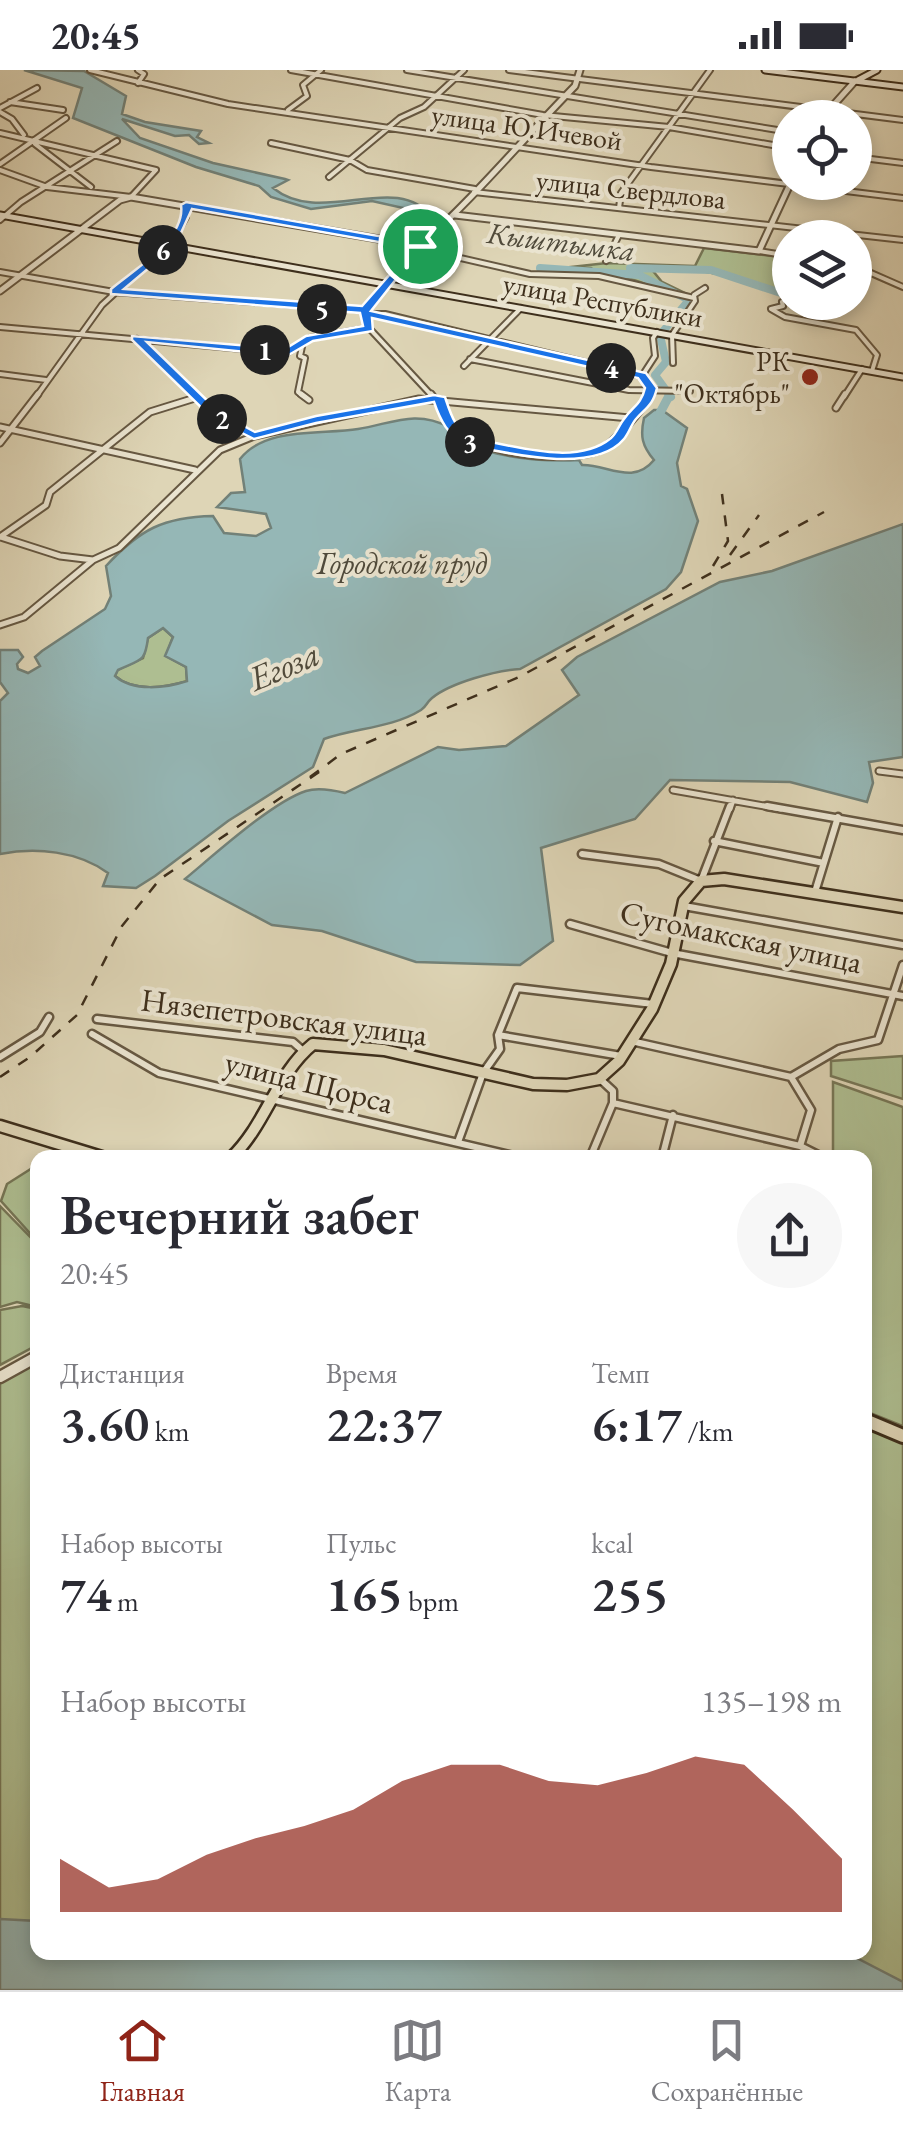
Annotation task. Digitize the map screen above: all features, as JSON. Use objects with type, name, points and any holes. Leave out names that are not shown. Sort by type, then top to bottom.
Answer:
[{"type":"main road","points":[[766,70],[903,86]]},
{"type":"main road","points":[[855,81],[878,70]]},
{"type":"main road","name":"улица Республики","points":[[2,217],[903,377]]},
{"type":"main road","points":[[599,1078],[618,1066],[653,1004],[670,966],[684,906],[693,886],[701,881],[724,879],[903,907]]},
{"type":"main road","name":"Нязепетровская улица","points":[[302,1050],[332,1042],[414,1055],[536,1084],[599,1078]]},
{"type":"main road","points":[[242,1150],[250,1144],[302,1050]]},
{"type":"main road","points":[[0,1126],[79,1150]]},
{"type":"main road","points":[[872,1423],[903,1436]]},
{"type":"street","name":"улица Ю.Ичевой","points":[[90,70],[194,98],[518,148],[772,181]]},
{"type":"street","points":[[138,70],[144,74],[138,83]]},
{"type":"street","points":[[290,70],[543,115],[669,127],[772,145]]},
{"type":"street","points":[[287,111],[307,96],[304,85],[321,70]]},
{"type":"street","points":[[407,70],[772,130]]},
{"type":"street","points":[[330,177],[388,127],[435,97],[464,70]]},
{"type":"street","points":[[509,70],[772,107]]},
{"type":"street","points":[[580,70],[564,97],[543,115],[518,148],[385,284],[366,312],[369,328],[426,392],[438,399],[443,416],[459,437],[471,442],[556,456],[593,454],[618,438],[654,392]]},
{"type":"street","points":[[619,208],[621,193],[640,164],[710,70]]},
{"type":"street","points":[[838,100],[855,81]]},
{"type":"street","points":[[36,88],[0,110],[72,172],[78,182],[101,190],[419,247],[530,274],[599,276],[685,299],[694,298]]},
{"type":"street","points":[[10,102],[63,110]]},
{"type":"street","points":[[66,118],[28,138],[0,167],[47,187],[101,190]]},
{"type":"street","points":[[872,118],[903,120]]},
{"type":"street","points":[[0,133],[156,170],[130,196],[0,291]]},
{"type":"street","points":[[2,217],[117,141]]},
{"type":"street","name":"улица Свердлова","points":[[272,142],[350,160],[368,170],[475,190],[772,226]]},
{"type":"street","points":[[872,158],[903,163]]},
{"type":"street","name":"улица Ю.Ичевой","points":[[872,194],[903,198]]},
{"type":"street","points":[[0,443],[114,292],[169,245],[187,214],[186,205]]},
{"type":"street","points":[[455,215],[772,253]]},
{"type":"street","points":[[760,251],[772,226]]},
{"type":"street","points":[[606,260],[619,235]]},
{"type":"street","name":"улица Свердлова","points":[[872,237],[903,240]]},
{"type":"street","points":[[0,272],[114,292],[386,314],[642,376],[654,392]]},
{"type":"street","points":[[872,273],[903,287]]},
{"type":"street","points":[[642,376],[655,356],[653,338],[663,333],[705,288]]},
{"type":"street","points":[[464,366],[521,308]]},
{"type":"street","points":[[801,320],[856,330],[877,356],[872,371]]},
{"type":"street","points":[[0,327],[287,353],[304,341],[369,328]]},
{"type":"street","points":[[663,333],[673,363]]},
{"type":"street","points":[[136,338],[216,416],[254,436]]},
{"type":"street","points":[[304,341],[298,392],[309,400]]},
{"type":"street","points":[[470,359],[654,392],[690,391]]},
{"type":"street","points":[[836,408],[862,369]]},
{"type":"street","points":[[0,374],[46,380]]},
{"type":"street","points":[[419,399],[426,392]]},
{"type":"street","points":[[0,537],[46,505],[50,492],[150,412],[195,398]]},
{"type":"street","points":[[0,626],[24,617],[93,560],[119,548],[220,450],[254,436],[419,399],[630,418]]},
{"type":"street","points":[[0,426],[196,470]]},
{"type":"street","points":[[0,537],[60,556],[93,560]]},
{"type":"street","points":[[879,771],[903,774]]},
{"type":"street","points":[[672,790],[903,830]]},
{"type":"street","points":[[582,854],[626,858],[690,874],[701,881],[733,800]]},
{"type":"street","points":[[815,892],[838,817]]},
{"type":"street","points":[[714,841],[824,863]]},
{"type":"street","points":[[684,906],[903,945]]},
{"type":"street","name":"Сугомакская улица","points":[[570,924],[672,953],[899,995]]},
{"type":"street","points":[[631,1041],[791,1077],[805,1074],[842,1048],[878,1040],[899,995],[903,964]]},
{"type":"street","points":[[458,1142],[483,1072],[500,1049],[498,1035],[517,988],[653,1004]]},
{"type":"street","points":[[0,1057],[40,1032],[48,1017]]},
{"type":"street","name":"Нязепетровская улица","points":[[96,1019],[293,1042],[302,1050]]},
{"type":"street","name":"улица Щорса","points":[[92,1034],[159,1073],[490,1150]]},
{"type":"street","points":[[498,1035],[622,1056]]},
{"type":"street","points":[[791,1077],[810,1100],[812,1121],[800,1146]]},
{"type":"street","points":[[593,1150],[613,1103],[613,1091],[599,1078]]},
{"type":"street","points":[[613,1103],[673,1114],[808,1150]]},
{"type":"street","points":[[664,1150],[673,1114]]},
{"type":"street","points":[[0,1377],[30,1360]]},
{"type":"green space","points":[[704,248],[772,256],[772,288],[703,271],[653,271],[662,282],[685,293],[679,295],[607,271],[600,275],[591,268],[562,268],[607,263],[695,266]]},
{"type":"green space","points":[[163,628],[173,637],[166,656],[186,667],[187,681],[159,687],[140,686],[115,676],[117,670],[143,658],[148,638]]},
{"type":"green space","points":[[903,1056],[903,1099],[831,1076],[831,1061]]},
{"type":"green space","points":[[833,1082],[903,1107],[903,1426],[872,1414],[872,1150],[833,1150]]},
{"type":"green space","points":[[30,1170],[30,1233],[1,1201],[7,1184]]},
{"type":"green space","points":[[0,1206],[30,1237],[30,1305],[17,1302],[0,1307]]},
{"type":"green space","points":[[30,1308],[30,1349],[0,1365],[0,1310]]},
{"type":"green space","points":[[30,1364],[30,1960],[872,1960],[872,1428],[903,1441],[903,1990],[0,1990],[0,1381]]},
{"type":"water","points":[[24,70],[84,71],[126,96],[122,114],[201,131],[197,137],[209,143],[199,144],[189,135],[175,136],[122,119],[140,138],[213,163],[288,180],[273,188],[293,199],[314,203],[399,198],[417,204],[433,218],[427,235],[422,237],[422,220],[417,211],[372,201],[311,209],[271,197],[259,186],[196,167],[73,118],[82,88]]},
{"type":"water","name":"Городской пруд","points":[[654,410],[662,410],[687,428],[677,463],[681,486],[687,489],[698,521],[681,572],[666,589],[520,669],[450,687],[421,710],[398,721],[324,739],[313,767],[228,821],[136,888],[103,886],[108,873],[70,855],[42,851],[0,854],[0,701],[8,693],[0,682],[0,650],[18,650],[23,657],[18,669],[28,673],[40,666],[35,657],[105,609],[111,596],[106,566],[130,543],[154,528],[180,519],[213,516],[224,533],[256,536],[271,528],[266,514],[217,507],[231,493],[245,492],[240,459],[251,448],[295,434],[344,431],[414,418],[449,427],[472,446],[489,452],[528,459],[579,460],[582,465],[629,473],[646,468],[654,460],[643,441],[644,418]],"holes":[[[163,628],[173,637],[165,656],[186,667],[187,681],[160,687],[140,686],[115,676],[118,670],[141,659],[148,638]]]},
{"type":"water","points":[[903,524],[903,757],[869,762],[873,783],[867,802],[790,782],[670,780],[635,819],[541,848],[553,941],[520,965],[416,962],[322,931],[272,925],[185,879],[260,818],[306,791],[345,793],[438,747],[459,750],[506,746],[579,695],[562,670],[577,657],[720,582],[772,571]]},
{"type":"water","points":[[0,1919],[30,1921],[30,1960],[861,1960],[903,1982],[903,1990],[0,1990]]},
{"type":"waterway","name":"Кыштымка","points":[[540,268],[639,275],[689,300],[660,335],[666,362],[655,375],[669,395]]},
{"type":"waterway","points":[[630,268],[711,270],[772,290]]},
{"type":"waterway","name":"Кыштымка","points":[[655,422],[669,395]]},
{"type":"railway","points":[[713,566],[728,541],[722,494]]},
{"type":"railway","points":[[310,777],[341,754],[519,677],[824,512]]},
{"type":"railway","points":[[730,555],[759,515]]},
{"type":"railway","points":[[0,1077],[30,1057],[77,1015],[122,926],[160,879],[322,770]]},
{"type":"place","name":"РК \"Октябрь\"","points":[[810,377]]},
{"type":"route","points":[[420,246],[186,205],[187,214],[171,244],[114,292],[350,312],[366,310],[366,314],[386,314],[642,376],[650,382],[652,392],[647,405],[630,418],[612,444],[593,454],[556,456],[471,442],[459,437],[443,416],[441,400],[434,399],[316,420],[254,436],[216,416],[136,338],[287,353],[310,338],[369,328],[366,314],[366,310],[372,299],[420,246]]},
{"type":"water label","name":"Егоза","points":[[284,666]]}]
